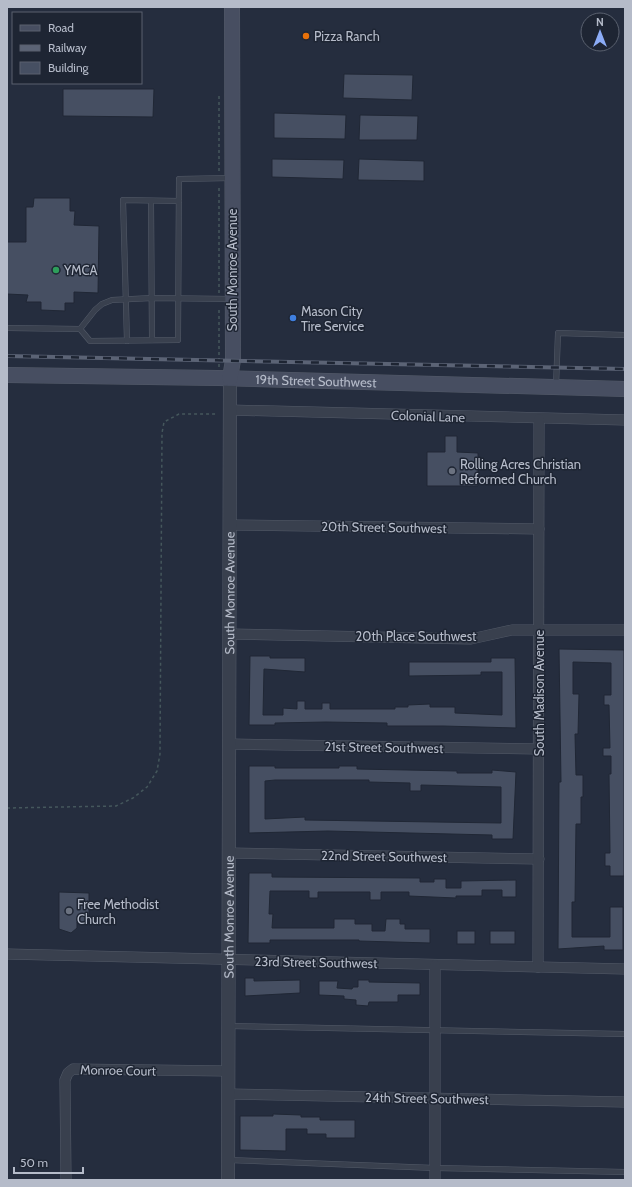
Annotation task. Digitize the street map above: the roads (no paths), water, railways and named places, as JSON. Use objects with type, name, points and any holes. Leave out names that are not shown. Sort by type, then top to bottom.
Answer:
[{"type":"main road","name":"South Monroe Avenue","points":[[224,378],[233,360],[226,299],[226,178],[232,7]]},
{"type":"main road","name":"19th Street Southwest","points":[[7,375],[224,378],[625,389]]},
{"type":"street","name":"South Monroe Avenue","points":[[224,378],[230,525],[228,1180]]},
{"type":"street","name":"Colonial Lane","points":[[225,412],[625,420]]},
{"type":"street","name":"South Madison Avenue","points":[[538,967],[539,419]]},
{"type":"street","name":"20th Street Southwest","points":[[230,525],[539,529]]},
{"type":"street","name":"20th Place Southwest","points":[[230,634],[471,639],[512,630],[625,630]]},
{"type":"street","name":"21st Street Southwest","points":[[230,744],[539,750]]},
{"type":"street","name":"22nd Street Southwest","points":[[230,853],[539,859]]},
{"type":"street","name":"23rd Street Southwest","points":[[7,954],[228,961],[625,969]]},
{"type":"street","points":[[435,965],[435,1180]]},
{"type":"street","name":"Monroe Court","points":[[66,1180],[65,1080],[68,1073],[73,1069],[228,1071]]},
{"type":"street","name":"24th Street Southwest","points":[[228,1094],[625,1102]]},
{"type":"lane","points":[[8,328],[80,329],[90,341],[178,340],[179,179],[226,178]]},
{"type":"lane","points":[[127,341],[124,200],[179,201]]},
{"type":"lane","points":[[151,200],[152,340]]},
{"type":"lane","points":[[80,329],[95,310],[102,304],[112,300],[152,298],[226,299]]},
{"type":"lane","points":[[556,387],[558,332],[625,335]]},
{"type":"lane","points":[[228,1026],[625,1034]]},
{"type":"lane","points":[[228,1160],[435,1168],[625,1172]]},
{"type":"railway","points":[[7,356],[625,369]]},
{"type":"place","name":"Pizza Ranch","points":[[306,36]]},
{"type":"place","name":"YMCA","points":[[56,270]]},
{"type":"place","name":"Mason City Tire Service","points":[[293,318]]},
{"type":"place","name":"Rolling Acres Christian Reformed Church","points":[[452,471]]},
{"type":"place","name":"Free Methodist Church","points":[[69,911]]}]
